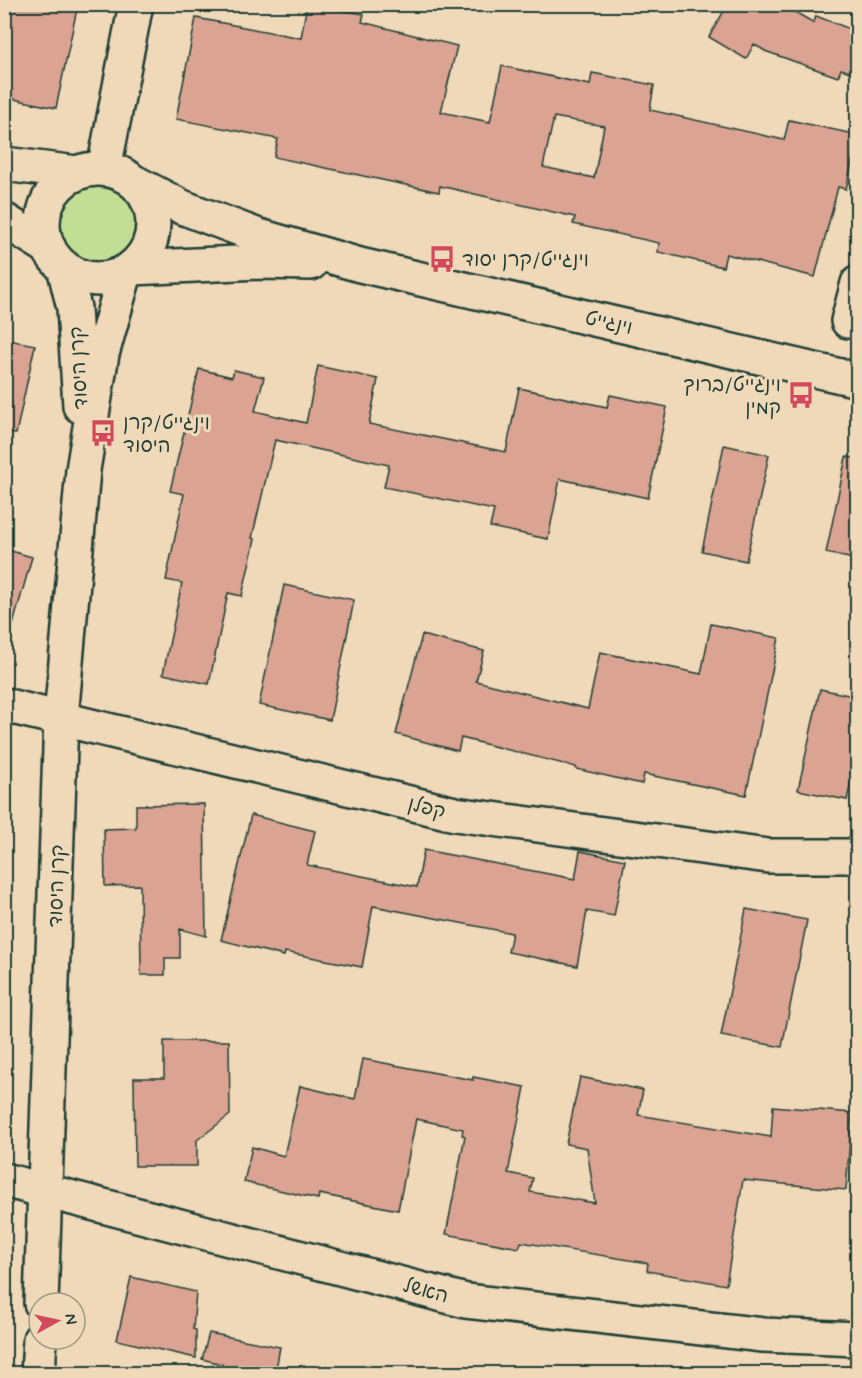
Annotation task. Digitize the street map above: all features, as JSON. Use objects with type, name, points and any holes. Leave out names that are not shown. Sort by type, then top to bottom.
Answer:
[{"type":"street","points":[[91,171],[136,4]]},
{"type":"street","points":[[4,164],[120,173],[134,182],[145,194],[153,226],[150,242],[143,256],[128,270],[109,278],[93,279],[78,275],[57,257],[4,220]]},
{"type":"street","points":[[57,257],[43,224],[46,208],[52,193],[64,181],[91,171]]},
{"type":"street","name":"וינגייט","points":[[134,182],[182,207],[256,235],[360,265],[858,380]]},
{"type":"street","name":"קרן היסוד","points":[[57,257],[74,308],[83,470]]},
{"type":"street","name":"וינגייט","points":[[128,270],[259,262],[360,265]]},
{"type":"street","name":"קרן היסוד","points":[[42,1291],[61,718],[83,470],[102,354],[128,270]]},
{"type":"street","points":[[848,321],[858,283]]},
{"type":"street","name":"קפלן","points":[[4,705],[455,814],[768,856],[858,855]]},
{"type":"street","name":"האשל","points":[[4,1180],[46,1189],[466,1300],[763,1335],[858,1339]]},
{"type":"street","points":[[38,1374],[39,1351]]},
{"type":"green space","points":[[89,183],[105,183],[119,189],[130,200],[136,214],[136,230],[130,244],[119,255],[105,261],[89,261],[75,255],[64,244],[58,230],[58,214],[64,200],[75,189]]},
{"type":"building","points":[[4,4],[78,4],[56,108],[4,97]]},
{"type":"building","points":[[307,4],[364,14],[362,22],[457,46],[441,112],[490,122],[502,66],[590,85],[592,73],[654,85],[650,110],[784,140],[789,120],[858,135],[846,189],[838,187],[815,277],[726,254],[723,267],[658,252],[659,243],[573,224],[575,217],[440,186],[439,192],[274,157],[278,139],[176,119],[196,18],[301,38]],"holes":[[[554,117],[604,126],[594,178],[543,167]]]},
{"type":"building","points":[[728,4],[781,4],[814,23],[816,16],[858,32],[858,75],[841,69],[838,77],[765,51],[754,44],[746,59],[709,37]]},
{"type":"building","points":[[4,339],[35,345],[16,434],[4,433]]},
{"type":"building","points":[[318,366],[378,379],[369,424],[506,452],[519,388],[607,407],[610,395],[667,407],[648,498],[560,479],[548,539],[490,527],[494,510],[384,487],[389,465],[275,440],[252,538],[255,539],[242,596],[228,593],[209,684],[163,674],[182,583],[166,580],[184,494],[170,491],[199,369],[232,377],[234,370],[264,377],[255,411],[306,423]]},
{"type":"building","points":[[724,445],[769,455],[746,561],[702,551]]},
{"type":"building","points":[[846,457],[858,458],[858,560],[826,553]]},
{"type":"building","points":[[4,549],[32,557],[12,628],[4,627]]},
{"type":"building","points":[[284,585],[354,600],[330,720],[259,705]]},
{"type":"building","points":[[711,624],[779,638],[746,795],[644,774],[642,784],[461,738],[458,751],[396,734],[422,635],[484,651],[476,681],[588,709],[600,652],[701,674]]},
{"type":"building","points":[[820,689],[858,697],[858,750],[847,800],[798,790]]},
{"type":"building","points":[[204,804],[206,936],[180,929],[180,958],[165,958],[165,975],[141,975],[140,885],[105,886],[104,829],[136,828],[136,805]]},
{"type":"building","points":[[251,815],[315,831],[307,865],[417,887],[424,850],[575,879],[580,851],[625,860],[614,916],[587,911],[577,966],[508,952],[512,933],[373,906],[362,967],[285,952],[284,956],[221,940]]},
{"type":"building","points":[[746,909],[807,920],[782,1047],[721,1036]]},
{"type":"building","points":[[164,1041],[229,1041],[230,1115],[197,1140],[197,1166],[135,1166],[134,1078],[164,1078]]},
{"type":"building","points":[[363,1059],[473,1080],[473,1077],[525,1087],[508,1173],[533,1178],[530,1192],[595,1203],[587,1148],[566,1144],[580,1077],[643,1090],[638,1115],[771,1137],[773,1106],[852,1113],[846,1190],[743,1180],[726,1285],[647,1271],[648,1263],[521,1242],[519,1248],[446,1234],[465,1136],[462,1135],[463,1129],[416,1119],[398,1210],[319,1194],[318,1199],[244,1182],[252,1147],[284,1156],[300,1086],[355,1099]]},
{"type":"building","points":[[131,1277],[196,1292],[193,1329],[196,1330],[196,1358],[117,1340]]},
{"type":"building","points":[[209,1333],[280,1347],[275,1374],[220,1374],[222,1364],[202,1359]]},
{"type":"place","name":"וינגייט/קרן יסוד","points":[[442,259]]},
{"type":"place","name":"וינגייט/ברוך קמין","points":[[801,395]]},
{"type":"place","name":"וינגייט/קרן היסוד","points":[[103,433]]}]
